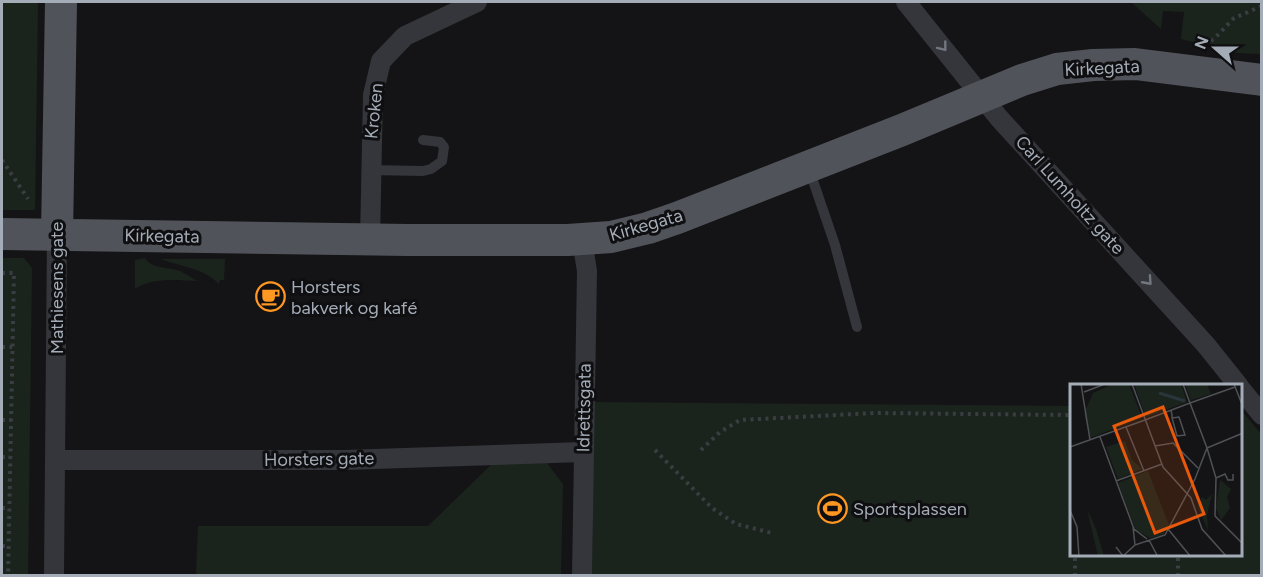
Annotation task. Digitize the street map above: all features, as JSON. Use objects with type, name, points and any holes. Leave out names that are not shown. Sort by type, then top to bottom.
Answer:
[{"type":"main road","name":"Mathiesens gate","points":[[57,234],[61,2]]},
{"type":"main road","name":"Kirkegata","points":[[2,234],[370,240],[582,240],[612,237],[648,228],[982,98],[1022,80],[1057,69],[1135,64],[1262,80]]},
{"type":"street","name":"Kroken","points":[[370,240],[372,95],[381,61],[405,36],[458,6],[477,2]]},
{"type":"street","name":"Carl Lumholtz gate","points":[[906,2],[982,98],[1206,345],[1237,384]]},
{"type":"street","name":"Mathiesens gate","points":[[54,576],[57,234]]},
{"type":"street","name":"Idrettsgata","points":[[582,240],[587,271],[582,576]]},
{"type":"street","name":"Carl Lumholtz gate","points":[[1242,391],[1262,415]]},
{"type":"street","name":"Horsters gate","points":[[56,460],[344,460],[583,452]]},
{"type":"lane","points":[[370,170],[423,171],[431,169],[442,161],[444,147],[440,142],[423,140]]},
{"type":"lane","points":[[808,166],[835,245],[857,327]]},
{"type":"path","points":[[1179,68],[1193,49],[1214,39],[1234,18],[1262,6]]},
{"type":"path","points":[[2,160],[30,202]]},
{"type":"path","points":[[2,273],[14,273],[8,576]]},
{"type":"path","points":[[2,347],[12,347]]},
{"type":"path","points":[[701,450],[720,432],[740,420],[874,414],[1070,415]]},
{"type":"path","points":[[2,420],[11,420]]},
{"type":"path","points":[[655,450],[712,508],[736,524],[772,533]]},
{"type":"path","points":[[2,457],[10,458]]},
{"type":"path","points":[[2,508],[9,508]]},
{"type":"path","points":[[2,546],[8,546]]},
{"type":"path","points":[[1075,556],[1075,576]]},
{"type":"path","points":[[1178,556],[1178,576]]},
{"type":"shaded area","points":[[2,2],[38,2],[35,210],[2,210]]},
{"type":"shaded area","points":[[1131,2],[1261,2],[1261,54],[1237,53],[1181,39],[1184,12],[1163,11],[1161,29]]},
{"type":"shaded area","points":[[2,258],[24,258],[32,268],[28,575],[2,575]]},
{"type":"shaded area","points":[[145,258],[151,264],[180,271],[197,281],[157,281],[135,289],[135,260]]},
{"type":"shaded area","points":[[161,259],[225,259],[224,280],[220,280],[219,284],[206,274]]},
{"type":"shaded area","name":"Sportsplassen","points":[[594,402],[1070,406],[1070,556],[1242,556],[1242,411],[1261,434],[1261,575],[592,576]]},
{"type":"shaded area","points":[[493,463],[547,463],[563,484],[561,575],[196,576],[198,526],[428,526]]},
{"type":"place","name":"Horsters bakverk og kafé","points":[[270,297]]},
{"type":"place","name":"Sportsplassen","points":[[832,509]]}]
